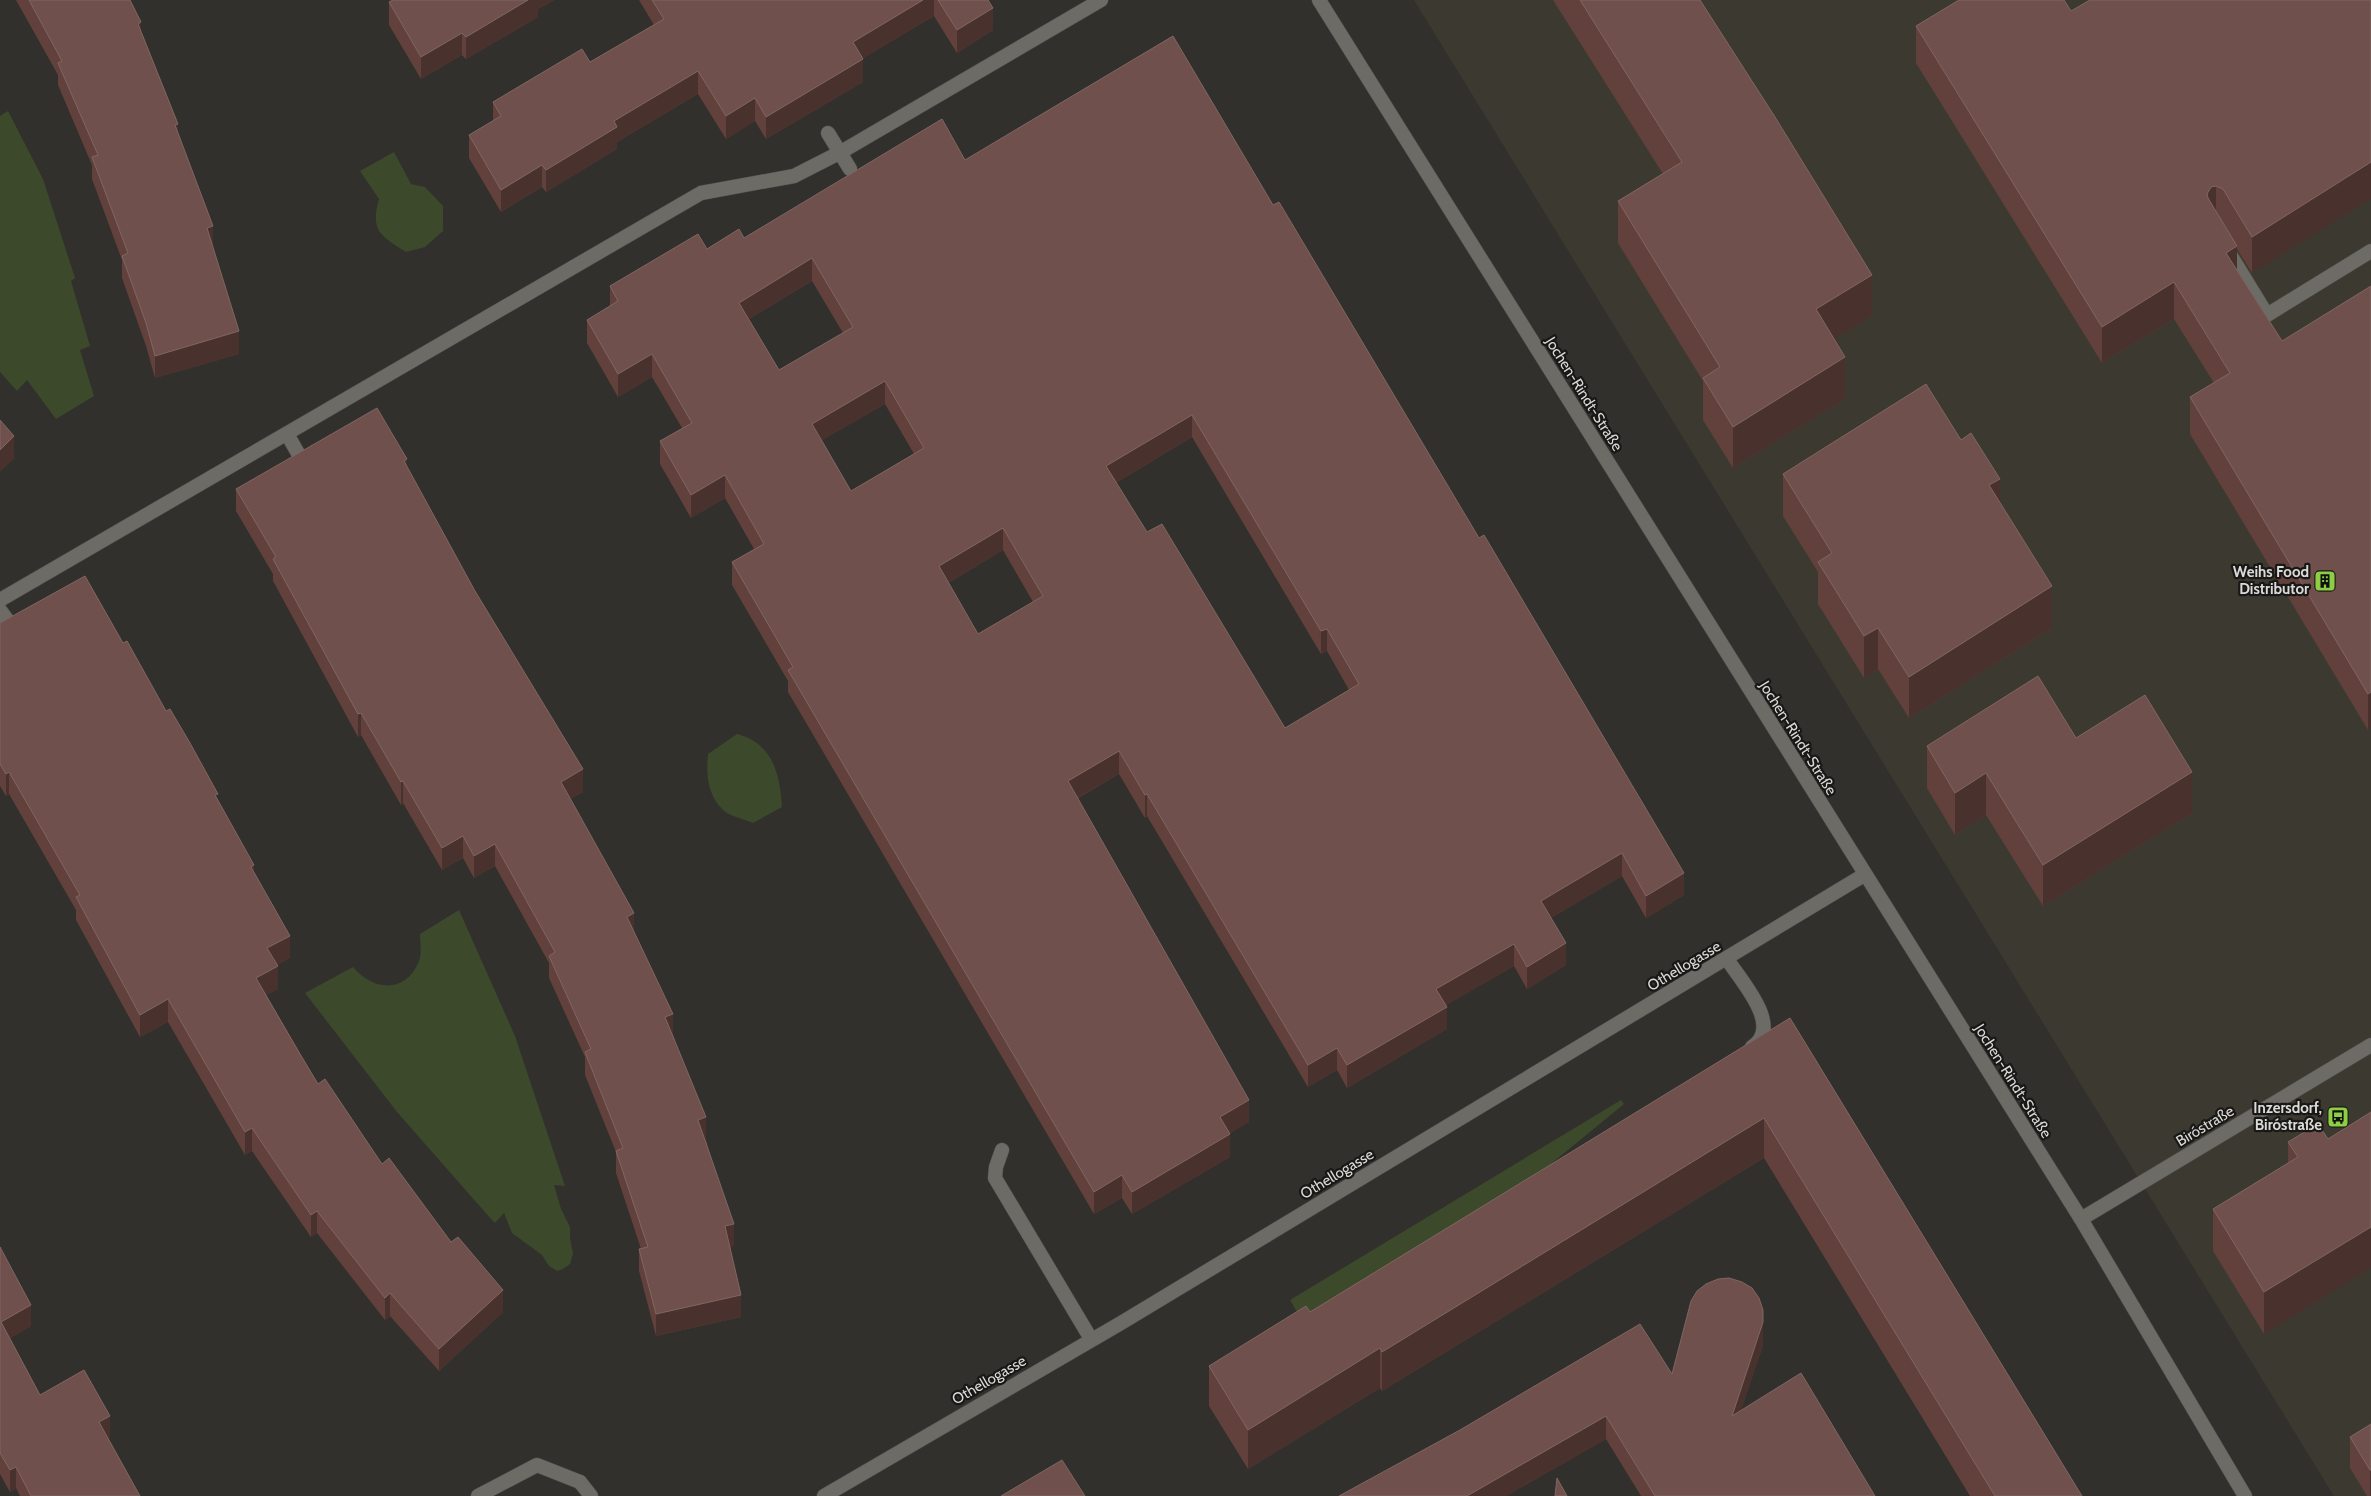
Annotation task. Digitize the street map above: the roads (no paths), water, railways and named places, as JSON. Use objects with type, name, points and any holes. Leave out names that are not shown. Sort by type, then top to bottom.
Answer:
[{"type":"street","points":[[0,600],[701,193],[794,176],[840,152],[1101,0]]},
{"type":"street","name":"Jochen-Rindt-Straße","points":[[1319,0],[2080,1219],[2244,1496]]},
{"type":"street","points":[[828,133],[850,168]]},
{"type":"street","points":[[2221,239],[2267,314],[2371,251]]},
{"type":"street","points":[[287,434],[303,462]]},
{"type":"street","name":"Othellogasse","points":[[824,1496],[1091,1339],[1727,959],[1864,875]]},
{"type":"street","points":[[1727,959],[1764,1019],[1765,1032],[1759,1043],[1744,1052]]},
{"type":"street","name":"Biróstraße","points":[[2080,1219],[2371,1045]]},
{"type":"street","points":[[1002,1150],[996,1167],[995,1178],[1091,1339]]},
{"type":"street","points":[[478,1496],[537,1465],[580,1482],[591,1496]]},
{"type":"place","name":"Weihs Food Distributor","points":[[2325,581]]},
{"type":"place","name":"Inzersdorf, Biróstraße","points":[[2338,1117]]}]
